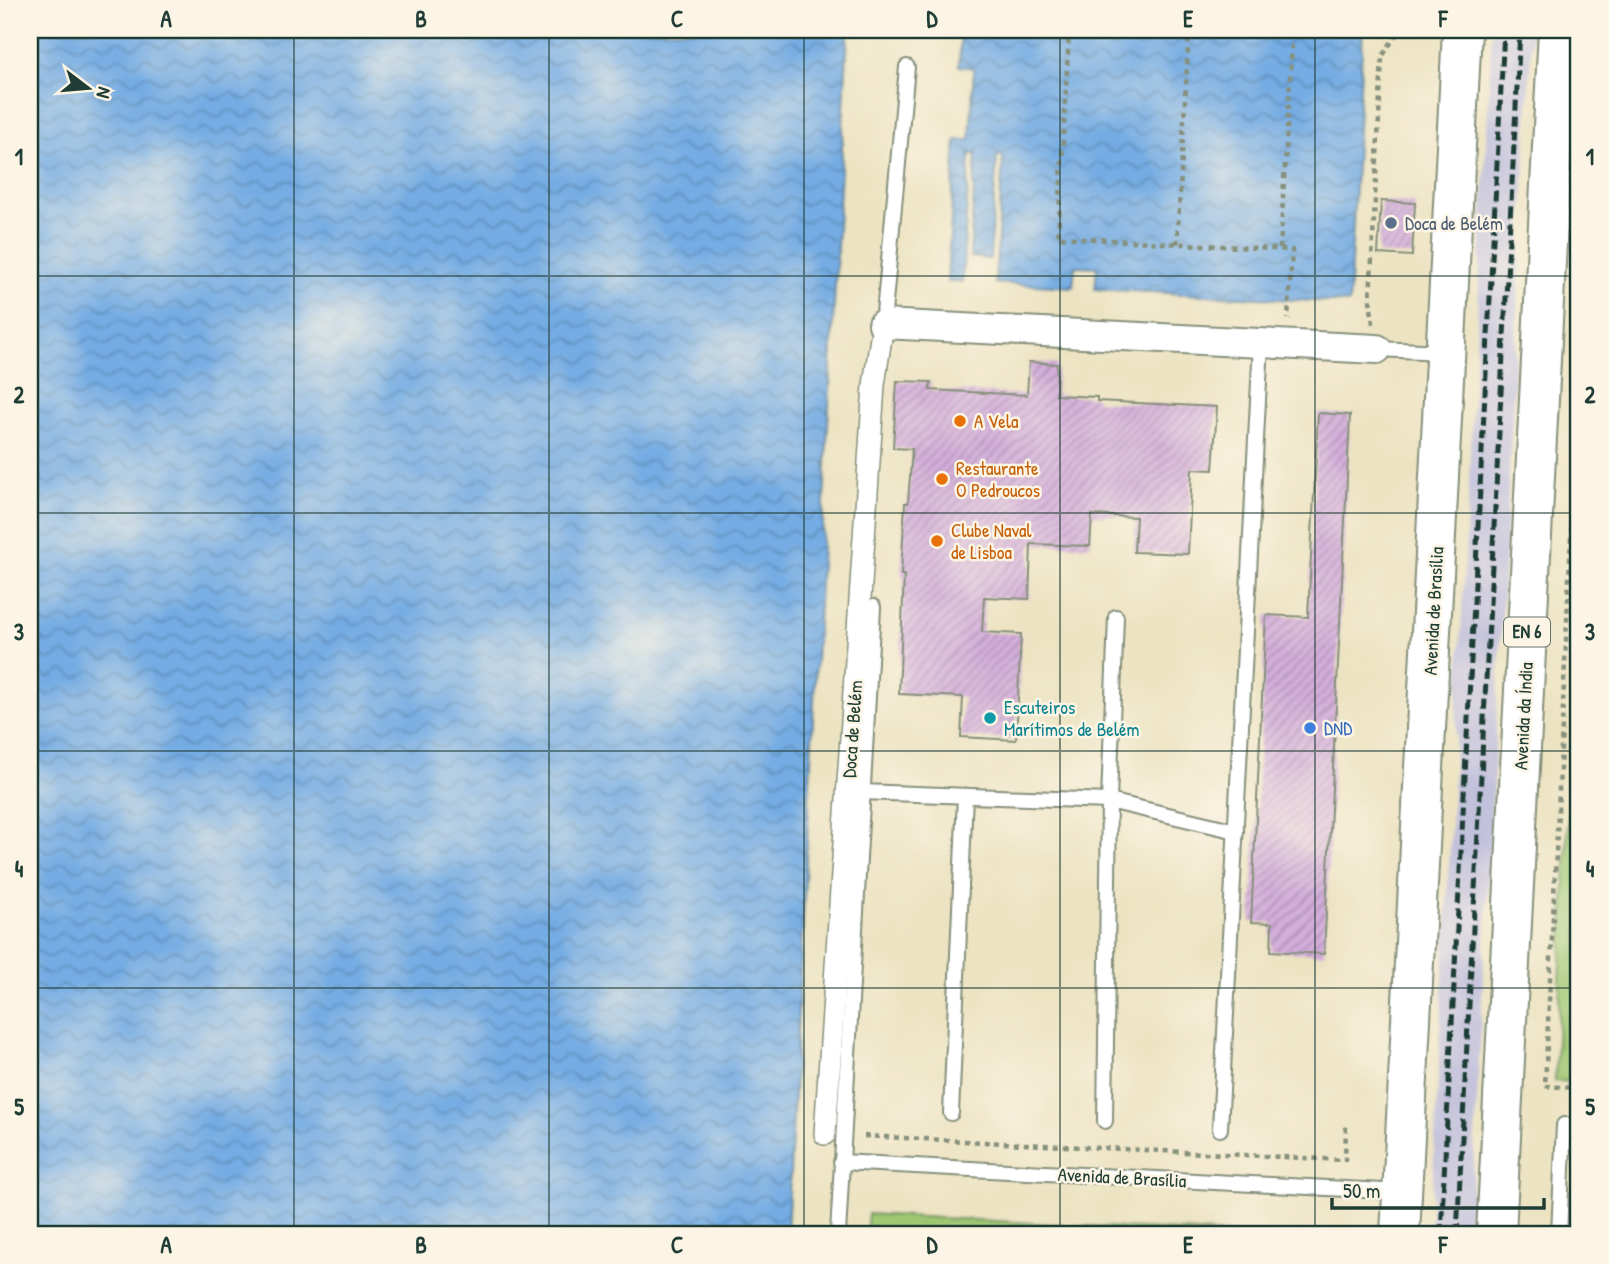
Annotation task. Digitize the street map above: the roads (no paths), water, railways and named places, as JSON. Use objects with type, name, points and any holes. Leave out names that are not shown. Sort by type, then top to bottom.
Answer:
[{"type":"main road","name":"Avenida de Brasília","points":[[1400,1234],[1462,30]]},
{"type":"main road","name":"Avenida da Índia","points":[[1496,1234],[1558,30]]},
{"type":"street","points":[[883,324],[1377,349]]},
{"type":"street","name":"Doca de Belém","points":[[834,1135],[874,384],[883,324]]},
{"type":"lane","name":"Doca de Belém","points":[[883,324],[907,66]]},
{"type":"lane","points":[[1220,1129],[1236,831],[1274,344]]},
{"type":"lane","points":[[1377,349],[1445,352]]},
{"type":"lane","name":"Doca de Belém","points":[[838,1234],[841,1162],[834,1135],[873,607]]},
{"type":"lane","points":[[1105,1121],[1116,617]]},
{"type":"lane","points":[[861,792],[1110,801],[1236,831]]},
{"type":"lane","points":[[951,1113],[965,796]]},
{"type":"lane","points":[[1559,1234],[1564,1125],[1579,1126]]},
{"type":"lane","name":"Avenida de Brasília","points":[[841,1162],[1403,1192]]},
{"type":"water","points":[[30,30],[848,30],[787,1234],[30,1234]]},
{"type":"water","points":[[961,30],[1363,30],[1349,303],[1095,289],[1097,267],[1075,266],[1073,287],[995,283],[1003,156],[997,156],[990,259],[970,257],[976,154],[970,154],[962,282],[947,282],[956,140],[970,140],[974,68],[959,66]]},
{"type":"railway","points":[[1441,1234],[1504,30]]},
{"type":"railway","points":[[1457,1234],[1520,30]]},
{"type":"place","name":"Doca de Belém","points":[[1391,223]]},
{"type":"place","name":"A Vela","points":[[960,421]]},
{"type":"place","name":"Restaurante O Pedroucos","points":[[942,479]]},
{"type":"place","name":"Clube Naval de Lisboa","points":[[937,541]]},
{"type":"place","name":"Escuteiros Marítimos de Belém","points":[[990,718]]},
{"type":"place","name":"DND","points":[[1310,728]]}]
